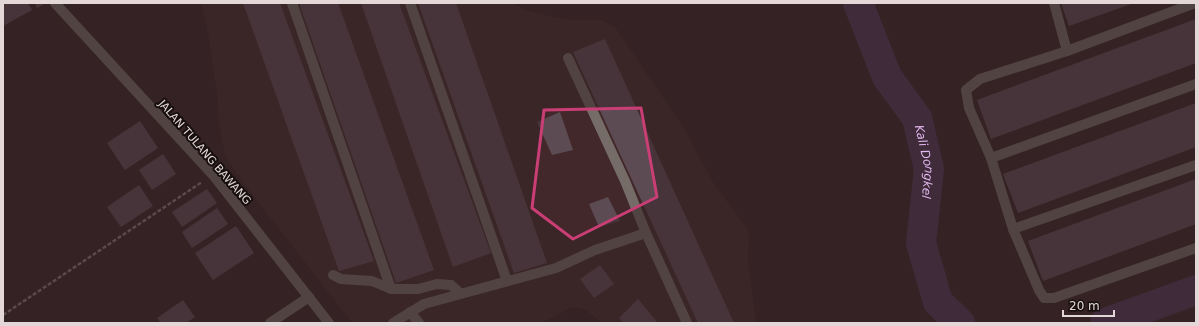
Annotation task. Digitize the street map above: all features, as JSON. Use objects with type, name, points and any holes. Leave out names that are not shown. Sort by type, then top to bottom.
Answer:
[{"type":"street","name":"JALAN TULANG BAWANG","points":[[55,3],[213,175],[329,323]]},
{"type":"street","points":[[292,3],[391,289]]},
{"type":"street","points":[[410,3],[507,281]]},
{"type":"street","points":[[1054,3],[1067,51]]},
{"type":"street","points":[[1195,3],[1067,51],[980,79],[966,90],[969,108],[991,158],[1013,229],[1044,298],[1054,298],[1196,248]]},
{"type":"street","points":[[568,58],[631,195],[646,233],[687,323]]},
{"type":"street","points":[[991,158],[1196,84]]},
{"type":"street","points":[[1013,229],[1196,165]]},
{"type":"street","points":[[393,323],[424,304],[556,268],[595,250],[646,233]]},
{"type":"street","points":[[333,275],[341,279],[372,281],[391,289],[418,289],[437,284],[451,285],[460,293]]},
{"type":"street","points":[[270,323],[309,297]]},
{"type":"street","points":[[410,312],[419,323]]},
{"type":"path","points":[[3,315],[213,175]]},
{"type":"highlighted area","points":[[641,108],[657,197],[573,239],[532,208],[544,110]]},
{"type":"shaded area","points":[[201,3],[514,3],[523,9],[554,17],[570,20],[601,20],[615,27],[682,125],[714,184],[749,231],[748,261],[756,323],[602,323],[586,310],[572,307],[542,323],[352,323],[245,185],[225,156],[219,124],[217,93],[207,28]]},
{"type":"building","points":[[28,3],[32,10],[3,26],[3,4]]},
{"type":"building","points":[[35,3],[46,3],[37,8]]},
{"type":"building","points":[[243,3],[280,3],[374,261],[339,271]]},
{"type":"building","points":[[299,3],[338,3],[434,270],[396,283]]},
{"type":"building","points":[[361,3],[399,3],[491,253],[453,267]]},
{"type":"building","points":[[418,3],[456,3],[547,263],[514,273]]},
{"type":"building","points":[[1061,3],[1134,3],[1069,26]]},
{"type":"building","points":[[1196,19],[1196,63],[991,139],[977,100]]},
{"type":"building","points":[[605,39],[734,323],[698,323],[573,52]]},
{"type":"building","points":[[1196,103],[1196,147],[1018,213],[1003,174]]},
{"type":"building","points":[[560,112],[573,150],[552,155],[537,122]]},
{"type":"building","points":[[140,121],[158,148],[125,170],[107,143]]},
{"type":"building","points":[[163,154],[176,174],[152,190],[139,170]]},
{"type":"building","points":[[1196,179],[1196,224],[1043,281],[1028,241]]},
{"type":"building","points":[[139,185],[153,206],[121,227],[107,207]]},
{"type":"building","points":[[207,189],[217,203],[182,227],[172,212]]},
{"type":"building","points":[[608,197],[620,221],[599,227],[589,204]]},
{"type":"building","points":[[217,208],[228,224],[192,248],[182,232]]},
{"type":"building","points":[[236,226],[254,253],[213,280],[195,253]]},
{"type":"building","points":[[600,265],[614,284],[594,298],[580,279]]},
{"type":"building","points":[[638,299],[658,323],[623,323],[619,318]]},
{"type":"building","points":[[183,300],[195,317],[186,323],[161,323],[157,318]]},
{"type":"waterway","name":"Kali Dongkel","points":[[858,3],[887,77],[917,118],[929,169],[921,243],[938,302],[960,323]]},
{"type":"waterway","name":"Kali Dongkel","points":[[1105,323],[1196,290]]}]
